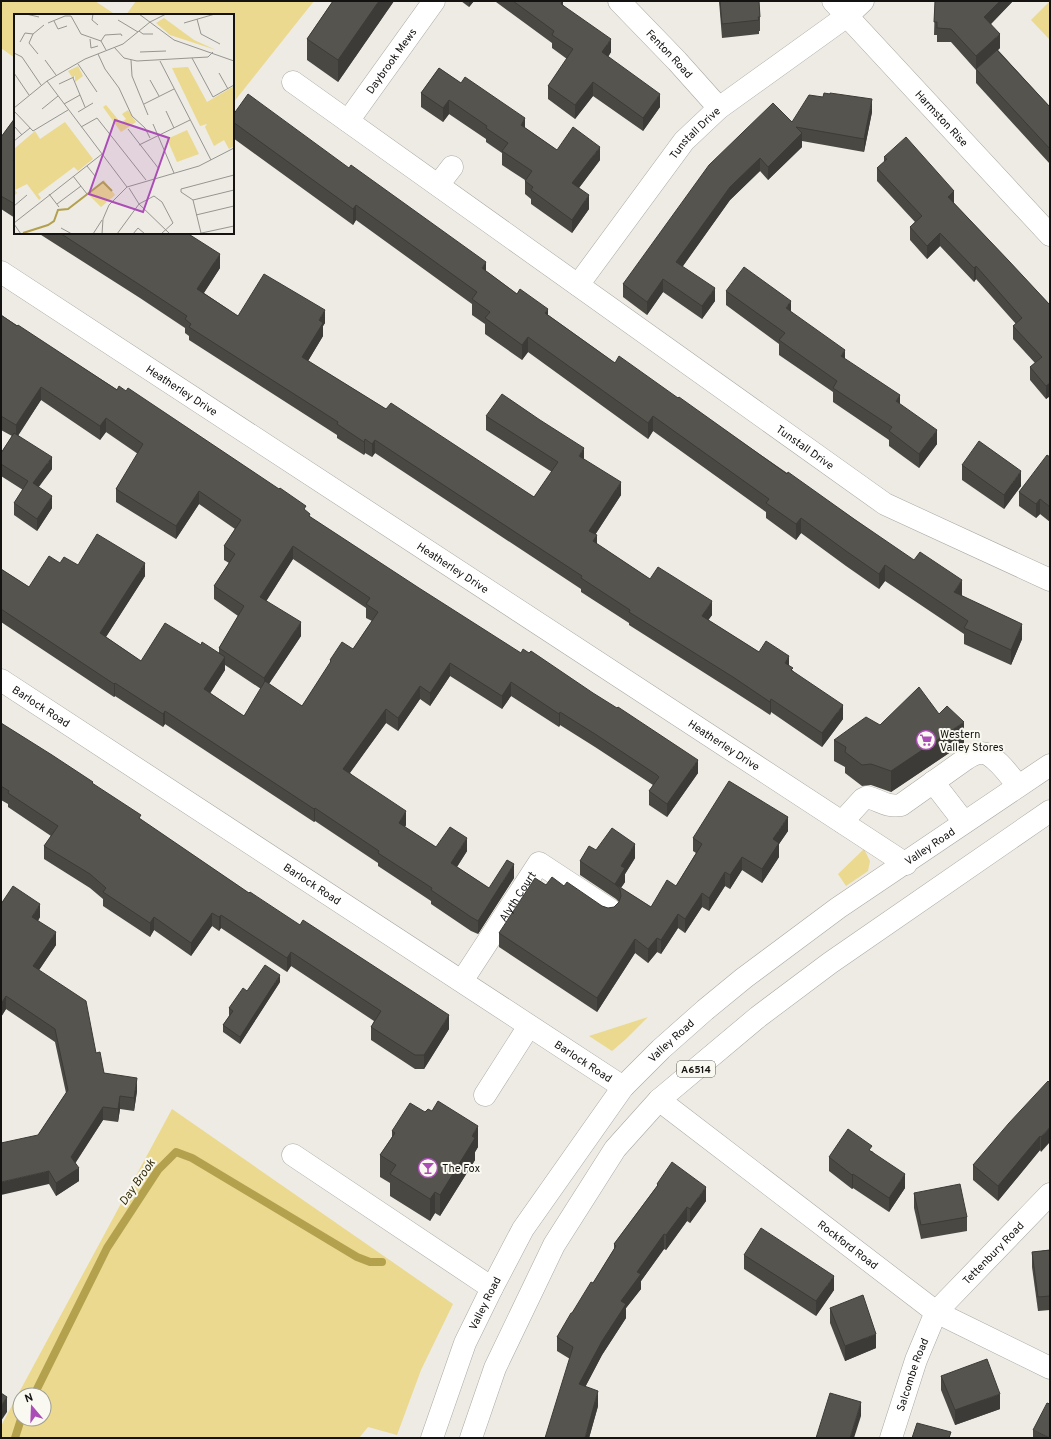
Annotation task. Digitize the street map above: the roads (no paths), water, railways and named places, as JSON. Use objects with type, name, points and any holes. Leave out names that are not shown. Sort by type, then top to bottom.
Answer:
[{"type":"main road","name":"Daybrook Mews","points":[[348,121],[434,1]]},
{"type":"main road","name":"Fenton Road","points":[[619,1],[677,61],[719,108]]},
{"type":"main road","name":"Tunstall Drive","points":[[578,285],[684,141],[719,108],[840,9],[863,1]]},
{"type":"main road","name":"Harmston Rise","points":[[840,9],[1050,235]]},
{"type":"main road","points":[[293,82],[348,121]]},
{"type":"main road","name":"Tunstall Drive","points":[[348,121],[885,504],[1050,580]]},
{"type":"main road","points":[[438,185],[452,167]]},
{"type":"main road","name":"Heatherley Drive","points":[[1,272],[906,864]]},
{"type":"main road","name":"Barlock Road","points":[[1,680],[623,1087]]},
{"type":"main road","points":[[842,822],[863,799],[867,797],[878,800],[884,805],[901,805],[972,755],[981,752],[988,753],[1018,786]]},
{"type":"main road","name":"Valley Road","points":[[432,1438],[465,1344],[492,1288],[523,1230],[623,1087],[661,1049],[744,978],[838,908],[906,864],[964,822],[1050,765]]},
{"type":"main road","points":[[933,782],[964,822]]},
{"type":"main road","name":"A6514","points":[[472,1438],[495,1368],[554,1245],[615,1149],[659,1100],[758,1017],[830,963],[1050,811]]},
{"type":"main road","name":"Alyth Court","points":[[462,981],[540,862],[609,909]]},
{"type":"main road","points":[[485,1095],[530,1026]]},
{"type":"main road","name":"Rockford Road","points":[[659,1100],[936,1312],[1050,1368]]},
{"type":"main road","points":[[293,1155],[492,1288]]},
{"type":"main road","name":"Tettenbury Road","points":[[936,1312],[1050,1194]]},
{"type":"main road","name":"Salcombe Road","points":[[891,1438],[916,1360],[936,1312]]},
{"type":"waterway","name":"Day Brook","points":[[38,1387],[107,1248],[158,1170],[176,1152],[192,1158],[357,1257],[370,1262],[382,1262]]},
{"type":"waterway","name":"Day Brook","points":[[15,1438],[18,1427]]},
{"type":"place","name":"Western Valley Stores","points":[[926,740]]},
{"type":"place","name":"The Fox","points":[[428,1168]]}]
